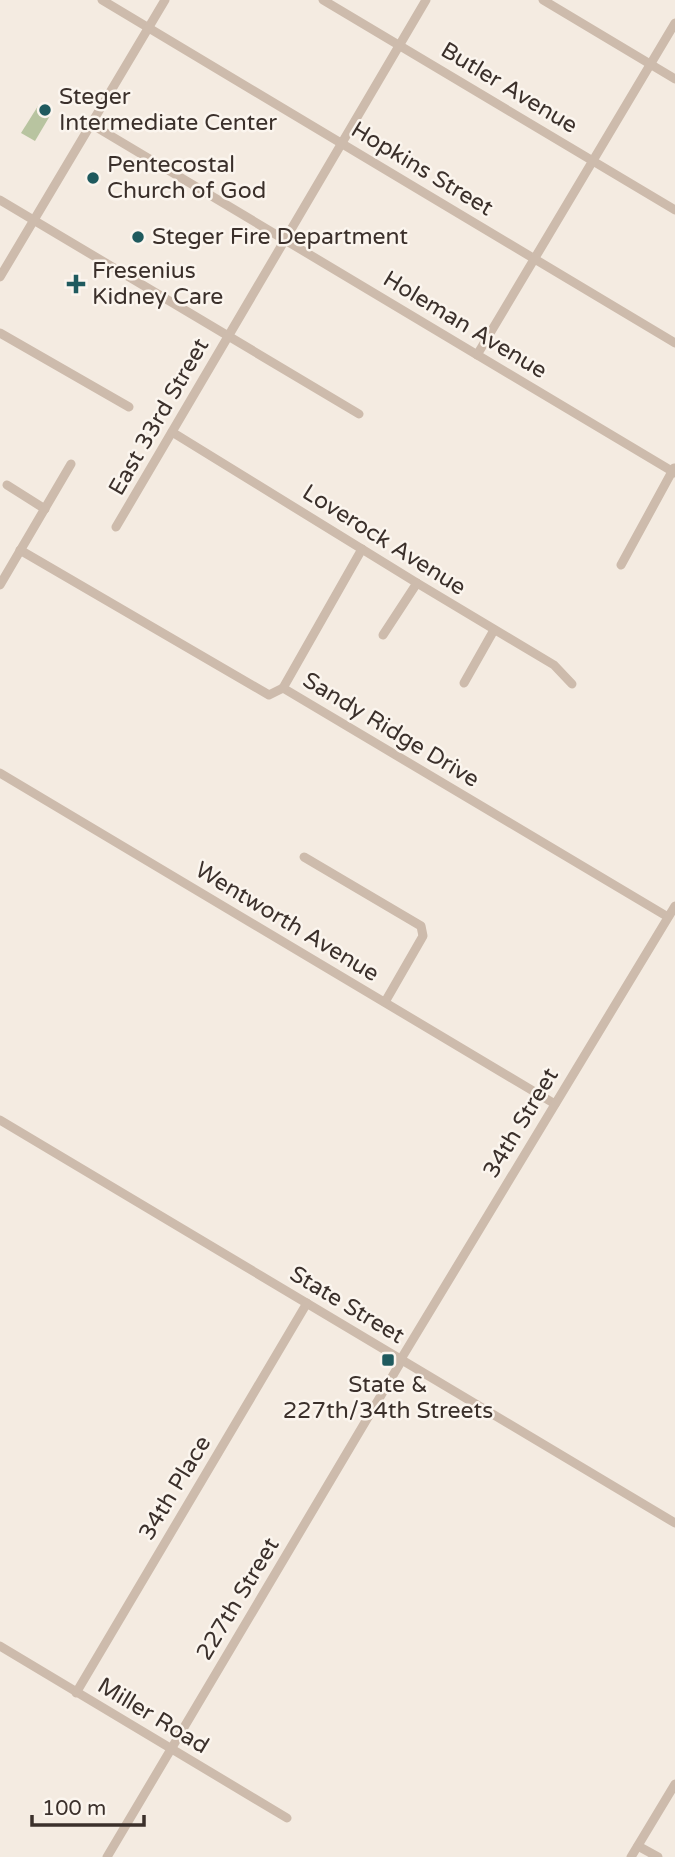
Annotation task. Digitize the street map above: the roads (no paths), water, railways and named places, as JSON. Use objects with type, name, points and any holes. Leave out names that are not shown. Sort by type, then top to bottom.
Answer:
[{"type":"street","name":"Hopkins Street","points":[[102,0],[675,344]]},
{"type":"street","points":[[0,277],[165,0]]},
{"type":"street","name":"Butler Avenue","points":[[323,0],[675,209]]},
{"type":"street","name":"East 33rd Street","points":[[116,527],[426,0]]},
{"type":"street","points":[[543,0],[675,79]]},
{"type":"street","points":[[477,355],[675,23]]},
{"type":"street","name":"Holeman Avenue","points":[[91,124],[674,470]]},
{"type":"street","points":[[0,200],[359,414]]},
{"type":"street","points":[[0,333],[129,407]]},
{"type":"street","name":"Loverock Avenue","points":[[172,432],[554,665],[572,684]]},
{"type":"street","points":[[0,585],[71,464]]},
{"type":"street","points":[[621,565],[674,470]]},
{"type":"street","points":[[7,485],[45,509]]},
{"type":"street","points":[[283,688],[362,549]]},
{"type":"street","name":"Sandy Ridge Drive","points":[[20,550],[269,695],[283,688],[668,917]]},
{"type":"street","points":[[383,635],[417,583]]},
{"type":"street","points":[[464,683],[494,630]]},
{"type":"street","name":"Wentworth Avenue","points":[[0,773],[555,1104]]},
{"type":"street","points":[[304,857],[421,926],[423,936],[385,1002]]},
{"type":"street","name":"34th Street","points":[[402,1360],[675,906]]},
{"type":"street","name":"State Street","points":[[0,1120],[675,1523]]},
{"type":"street","name":"34th Place","points":[[76,1693],[307,1303]]},
{"type":"street","name":"227th Street","points":[[107,1857],[402,1360]]},
{"type":"street","name":"Miller Road","points":[[0,1646],[287,1818]]},
{"type":"street","points":[[631,1857],[675,1784]]},
{"type":"street","points":[[638,1846],[658,1857]]},
{"type":"place","name":"Steger Intermediate Center","points":[[45,110]]},
{"type":"place","name":"Pentecostal Church of God","points":[[93,178]]},
{"type":"place","name":"Steger Fire Department","points":[[138,237]]},
{"type":"place","name":"Fresenius Kidney Care","points":[[76,284]]},
{"type":"place","name":"State & 227th/34th Streets","points":[[388,1360]]}]
